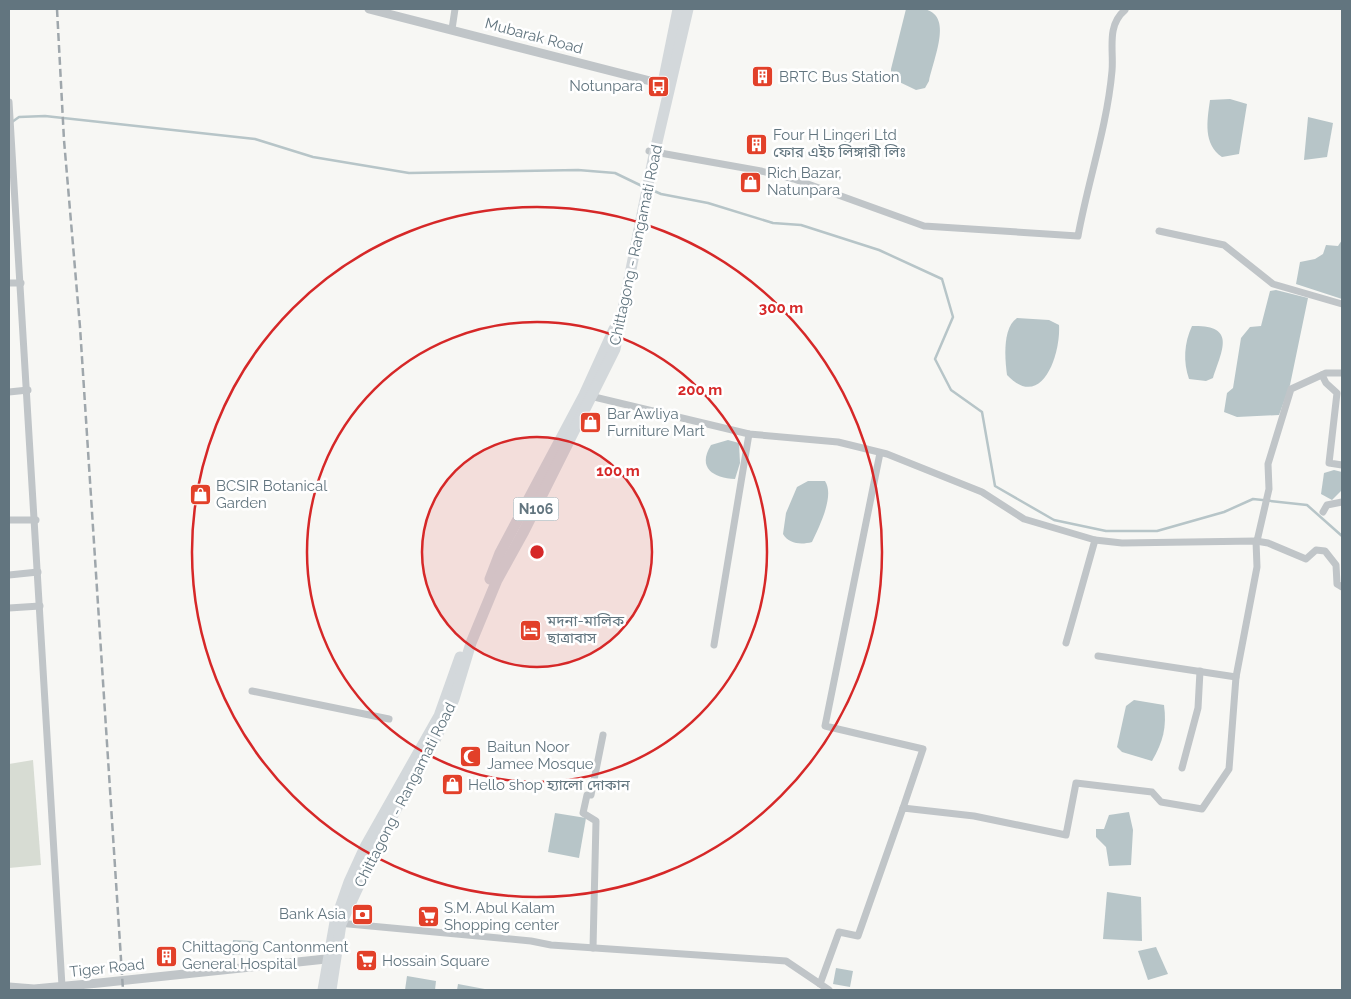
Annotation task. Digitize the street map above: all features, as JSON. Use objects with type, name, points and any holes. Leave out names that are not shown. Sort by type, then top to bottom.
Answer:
[{"type":"highway","name":"Chittagong - Rangamati Road","points":[[652,151],[662,84],[678,9]]},
{"type":"highway","name":"Chittagong - Rangamati Road","points":[[323,990],[326,959],[349,882],[365,847],[439,716],[500,553],[588,396],[614,329],[652,151],[688,9]]},
{"type":"highway","name":"Chittagong - Rangamati Road","points":[[331,990],[338,923]]},
{"type":"street","name":"Mubarak Road","points":[[369,9],[662,84]]},
{"type":"street","points":[[452,29],[455,9]]},
{"type":"street","points":[[652,151],[762,171],[794,179],[924,226],[1078,236],[1098,150],[1112,69],[1110,42],[1118,16],[1125,10]]},
{"type":"street","points":[[9,102],[36,520],[62,986]]},
{"type":"street","points":[[1159,231],[1224,245],[1273,284],[1342,304]]},
{"type":"street","points":[[9,283],[21,283]]},
{"type":"street","points":[[903,808],[974,816],[1066,835],[1076,782],[1152,792],[1161,802],[1202,809],[1229,769],[1236,677],[1257,568],[1256,541],[1269,489],[1268,464],[1291,389],[1322,375],[1342,373]]},
{"type":"street","points":[[1322,375],[1337,393],[1329,462],[1342,466]]},
{"type":"street","points":[[9,392],[28,390]]},
{"type":"street","points":[[588,396],[749,434],[838,442],[880,453],[982,492],[1024,519],[1095,540],[1122,543],[1256,541],[1306,559],[1316,550],[1325,551],[1336,565],[1337,584],[1342,587]]},
{"type":"street","points":[[714,645],[749,434]]},
{"type":"street","points":[[820,984],[839,932],[858,936],[923,749],[825,726],[880,453]]},
{"type":"street","points":[[1323,512],[1327,505],[1342,502]]},
{"type":"street","points":[[9,520],[36,520]]},
{"type":"street","points":[[1066,643],[1095,540]]},
{"type":"street","points":[[9,575],[38,572]]},
{"type":"street","points":[[9,608],[40,606]]},
{"type":"street","points":[[1098,656],[1236,677]]},
{"type":"street","points":[[1182,768],[1198,708],[1200,671]]},
{"type":"street","points":[[252,691],[389,719]]},
{"type":"street","points":[[593,948],[596,820],[583,813],[587,795],[591,795],[603,735]]},
{"type":"street","points":[[338,923],[593,948],[786,960],[829,990]]},
{"type":"street","name":"Tiger Road","points":[[9,987],[34,989],[62,986],[99,987],[326,959]]},
{"type":"shaded area","points":[[906,9],[922,9],[933,13],[938,21],[940,31],[939,43],[929,81],[925,88],[916,90],[891,78],[891,69]]},
{"type":"shaded area","points":[[1230,99],[1247,104],[1239,154],[1222,157],[1216,152],[1209,139],[1207,124],[1210,100]]},
{"type":"shaded area","points":[[1308,117],[1333,123],[1327,157],[1304,160]]},
{"type":"shaded area","points":[[1342,240],[1342,299],[1296,284],[1300,262],[1315,259],[1323,254],[1326,245],[1338,246]]},
{"type":"shaded area","points":[[1276,290],[1308,298],[1290,385],[1279,415],[1237,417],[1224,412],[1227,393],[1233,388],[1241,338],[1250,327],[1261,326],[1270,291]]},
{"type":"shaded area","points":[[1017,318],[1049,320],[1059,325],[1057,350],[1053,363],[1039,383],[1030,387],[1019,385],[1007,375],[1005,353],[1007,336],[1012,323]]},
{"type":"shaded area","points":[[1192,326],[1215,329],[1221,334],[1223,340],[1213,378],[1206,381],[1189,379],[1187,373],[1186,346]]},
{"type":"shaded area","points":[[728,440],[739,443],[740,463],[735,479],[714,474],[707,466],[707,453],[711,445]]},
{"type":"shaded area","points":[[1334,470],[1342,472],[1342,490],[1332,500],[1321,494],[1324,473]]},
{"type":"shaded area","points":[[808,481],[825,481],[828,487],[827,503],[812,542],[796,543],[789,540],[783,534],[786,513],[797,487]]},
{"type":"shaded area","points":[[1134,700],[1164,705],[1165,720],[1163,734],[1152,761],[1122,752],[1117,747],[1126,706]]},
{"type":"shaded area","points":[[33,760],[41,865],[9,868],[9,764]]},
{"type":"shaded area","points":[[1129,812],[1133,830],[1131,865],[1109,866],[1106,847],[1096,837],[1096,829],[1104,829],[1109,815]]},
{"type":"shaded area","points":[[555,813],[586,818],[579,858],[548,852]]},
{"type":"shaded area","points":[[1107,892],[1141,897],[1142,941],[1103,939]]},
{"type":"shaded area","points":[[233,940],[253,941],[254,953],[232,955]]},
{"type":"shaded area","points":[[1156,947],[1168,974],[1148,980],[1138,951]]},
{"type":"shaded area","points":[[836,968],[853,971],[850,987],[833,984]]},
{"type":"shaded area","points":[[407,976],[436,981],[435,990],[405,990]]},
{"type":"shaded area","points":[[458,984],[490,990],[457,990]]},
{"type":"waterway","points":[[12,122],[19,117],[45,116],[255,139],[313,157],[409,173],[578,170],[615,173],[644,187]]},
{"type":"waterway","points":[[652,190],[661,194],[708,203],[773,223],[801,225],[879,250],[942,279],[953,317],[935,359],[951,390],[982,412],[995,486],[1054,520],[1106,531],[1157,531],[1224,512],[1253,499],[1307,505],[1342,536]]},
{"type":"railway","points":[[57,9],[64,140],[80,327],[123,990]]},
{"type":"place","name":"BRTC Bus Station","points":[[763,77]]},
{"type":"place","name":"Notunpara","points":[[659,86]]},
{"type":"place","name":"Four H Lingeri Ltd ফোর এইচ লিঙ্গারী লিঃ","points":[[757,144]]},
{"type":"place","name":"Rich Bazar, Natunpara","points":[[751,182]]},
{"type":"place","name":"Bar Awliya Furniture Mart","points":[[591,423]]},
{"type":"place","name":"BCSIR Botanical Garden","points":[[200,495]]},
{"type":"place","name":"মদনা-মালিক ছাত্রাবাস","points":[[531,630]]},
{"type":"place","name":"Baitun Noor Jamee Mosque","points":[[471,756]]},
{"type":"place","name":"Hello shop হ্যালো দোকান","points":[[452,785]]},
{"type":"place","name":"Bank Asia","points":[[362,914]]},
{"type":"place","name":"S.M. Abul Kalam Shopping center","points":[[428,917]]},
{"type":"place","name":"Chittagong Cantonment General Hospital","points":[[166,956]]},
{"type":"place","name":"Hossain Square","points":[[366,961]]}]
